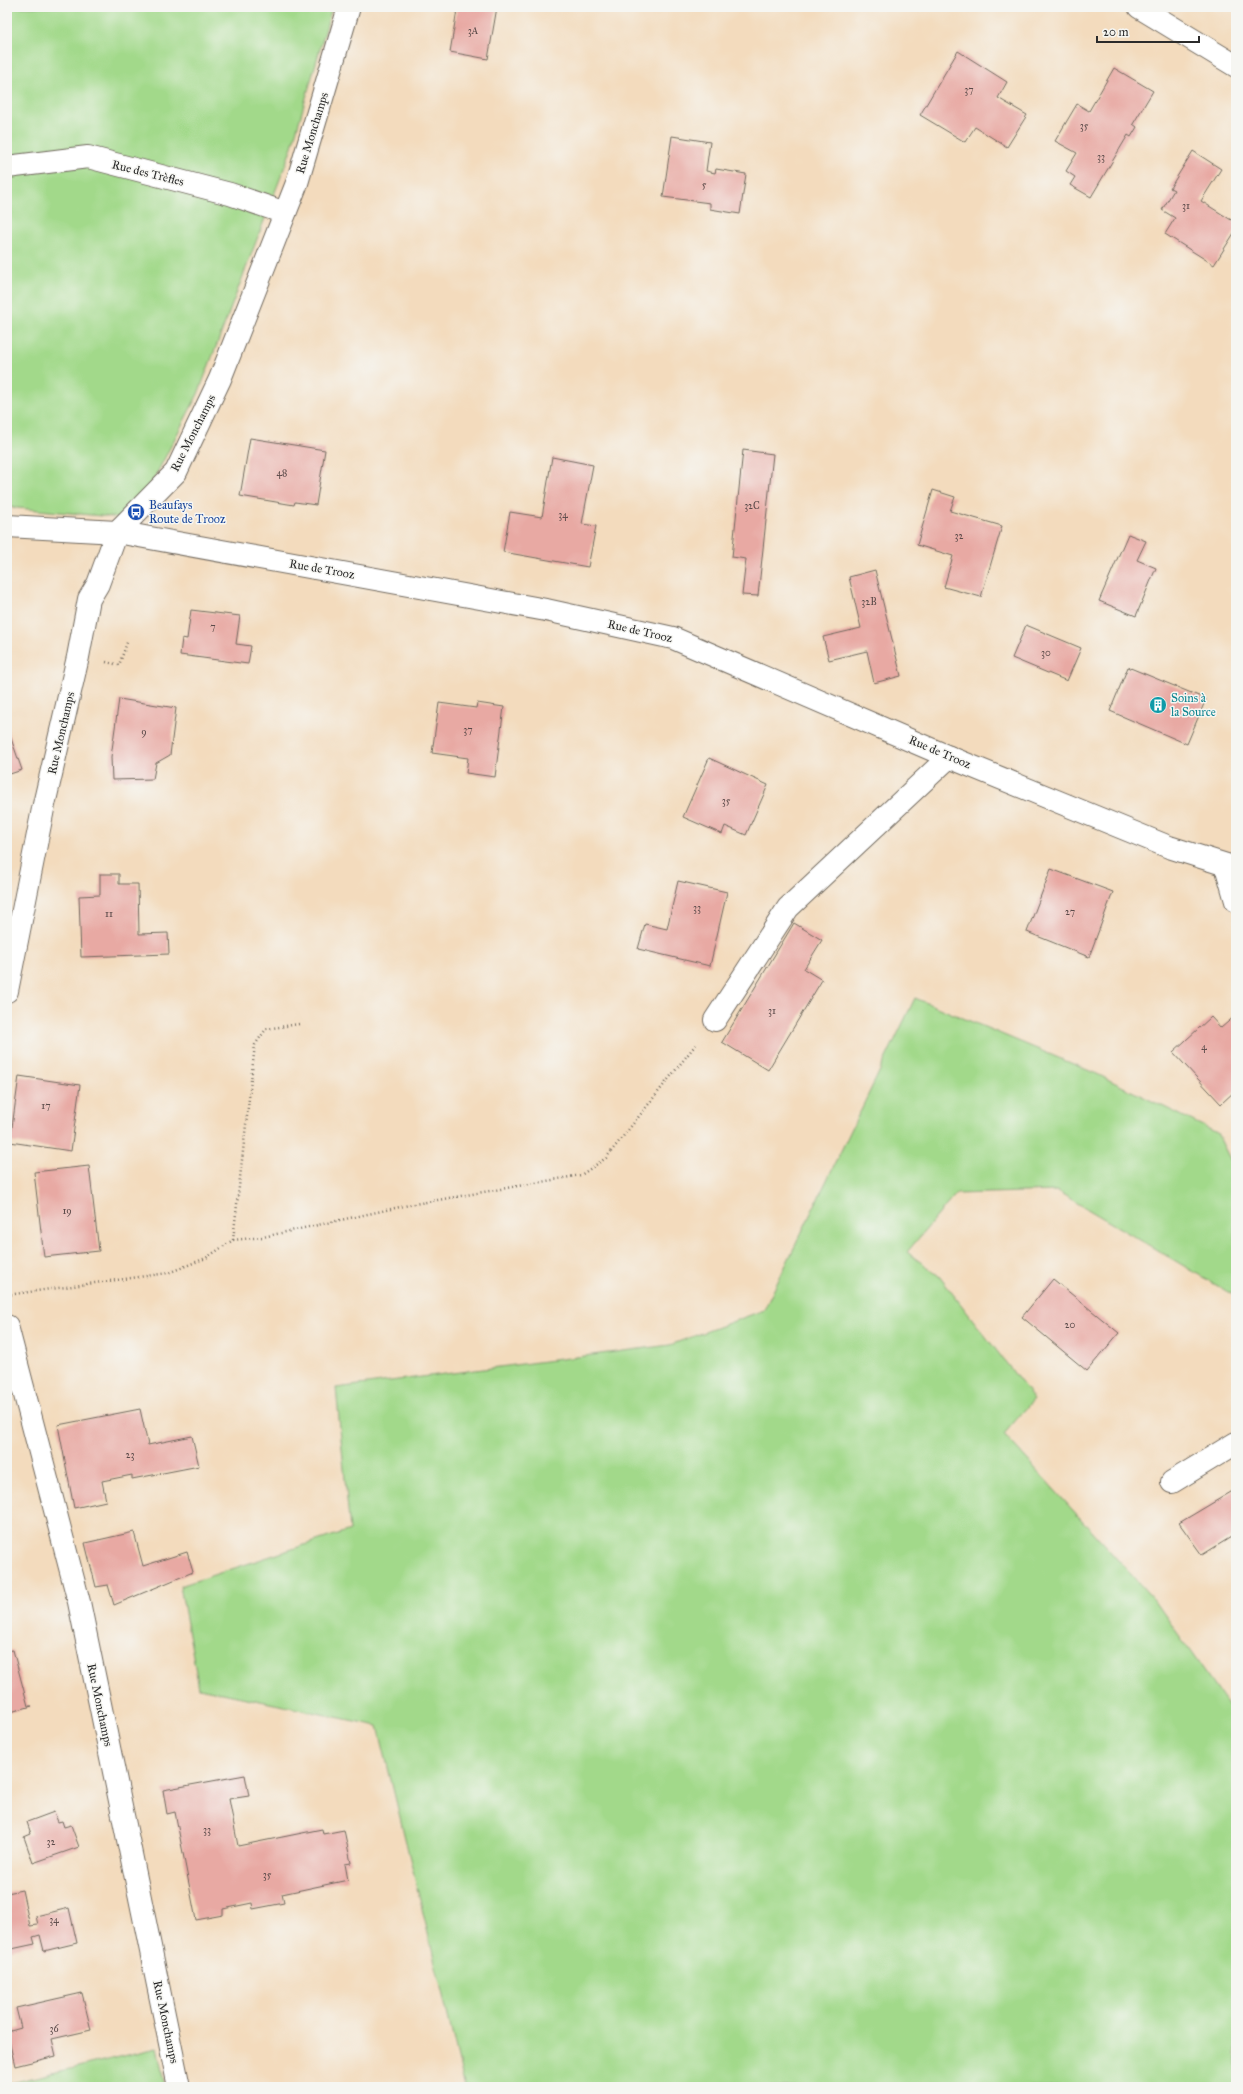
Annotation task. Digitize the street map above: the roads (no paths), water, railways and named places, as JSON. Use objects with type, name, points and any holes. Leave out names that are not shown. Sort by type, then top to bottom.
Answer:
[{"type":"street","name":"Rue Monchamps","points":[[7,991],[43,809],[78,657],[89,599],[98,584],[117,532],[176,472],[220,379],[297,183],[349,7]]},
{"type":"street","points":[[1139,7],[1236,66]]},
{"type":"street","name":"Rue des Trèfles","points":[[7,167],[88,157],[230,194],[285,213]]},
{"type":"street","name":"Rue de Trooz","points":[[7,526],[117,532],[546,610],[673,638],[948,756],[1169,847],[1231,867]]},
{"type":"street","points":[[715,1020],[788,908],[948,756]]},
{"type":"street","points":[[1231,867],[1236,901]]},
{"type":"street","name":"Rue Monchamps","points":[[7,1326],[79,1602],[179,2087]]},
{"type":"street","points":[[1172,1482],[1236,1443]]},
{"type":"place","name":"Beaufays Route de Trooz","points":[[136,512]]},
{"type":"place","name":"Soins à la Source","points":[[1158,705]]}]
